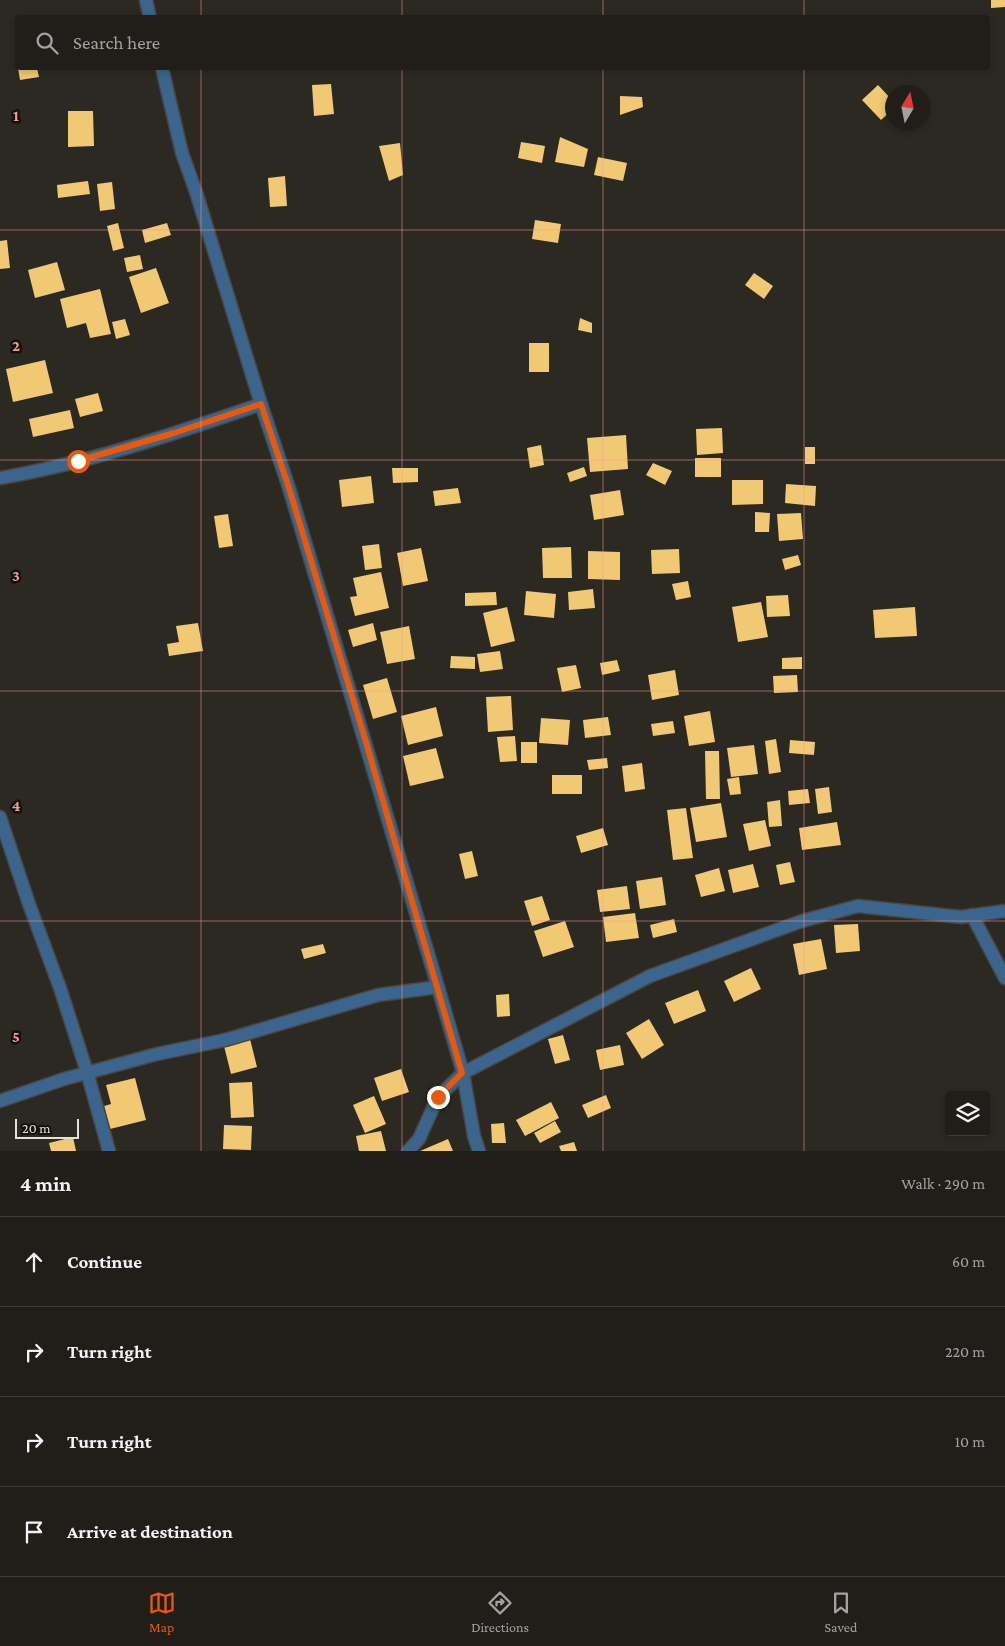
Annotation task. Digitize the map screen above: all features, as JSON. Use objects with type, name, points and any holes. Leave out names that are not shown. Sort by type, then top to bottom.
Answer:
[{"type":"street","points":[[146,0],[149,15]]},
{"type":"street","points":[[162,70],[182,153],[292,498],[438,987],[462,1073],[474,1136],[479,1151]]},
{"type":"street","points":[[0,478],[78,461],[174,433],[261,404]]},
{"type":"street","points":[[0,817],[88,1072],[109,1151]]},
{"type":"street","points":[[408,1151],[419,1139],[438,1097],[462,1073],[650,976],[802,920],[858,906],[961,916],[1005,911]]},
{"type":"street","points":[[972,915],[1005,978]]},
{"type":"street","points":[[0,1101],[88,1072],[157,1054],[225,1040],[378,995],[438,987]]},
{"type":"building","points":[[991,0],[1005,0],[1005,7],[991,8]]},
{"type":"building","points":[[18,70],[37,70],[39,77],[20,80]]},
{"type":"building","points":[[331,84],[334,114],[314,116],[312,85]]},
{"type":"building","points":[[878,85],[885,92],[885,116],[881,120],[862,100]]},
{"type":"building","points":[[620,96],[642,97],[643,107],[620,115]]},
{"type":"building","points":[[68,111],[93,111],[94,146],[68,147]]},
{"type":"building","points":[[560,137],[588,149],[584,167],[555,162]]},
{"type":"building","points":[[521,142],[545,146],[542,163],[518,158]]},
{"type":"building","points":[[400,143],[403,175],[389,181],[379,146]]},
{"type":"building","points":[[598,157],[627,163],[623,181],[594,175]]},
{"type":"building","points":[[285,176],[287,206],[270,207],[268,178]]},
{"type":"building","points":[[88,181],[90,194],[58,198],[57,185]]},
{"type":"building","points":[[112,182],[115,209],[100,211],[97,184]]},
{"type":"building","points":[[535,220],[561,224],[558,243],[532,239]]},
{"type":"building","points":[[118,223],[124,248],[113,251],[107,226]]},
{"type":"building","points":[[167,223],[171,235],[145,243],[142,230]]},
{"type":"building","points":[[7,240],[10,268],[0,269],[0,241]]},
{"type":"building","points":[[140,255],[143,269],[127,272],[124,258]]},
{"type":"building","points":[[57,262],[65,290],[35,298],[28,270]]},
{"type":"building","points":[[156,268],[169,303],[141,313],[129,277]]},
{"type":"building","points":[[754,273],[773,286],[764,299],[745,285]]},
{"type":"building","points":[[100,289],[111,334],[90,338],[86,323],[67,328],[60,299]]},
{"type":"building","points":[[580,318],[592,323],[592,333],[578,330]]},
{"type":"building","points":[[125,319],[130,335],[116,339],[112,322]]},
{"type":"building","points":[[529,343],[549,343],[549,372],[529,372]]},
{"type":"building","points":[[45,360],[53,393],[13,402],[6,369]]},
{"type":"building","points":[[98,393],[103,411],[80,417],[75,399]]},
{"type":"building","points":[[70,410],[74,428],[33,437],[29,419]]},
{"type":"building","points":[[722,428],[723,453],[697,455],[696,429]]},
{"type":"building","points":[[626,435],[628,469],[590,472],[587,438]]},
{"type":"building","points":[[541,445],[544,465],[530,468],[527,448]]},
{"type":"building","points":[[805,447],[815,447],[815,464],[805,464]]},
{"type":"building","points":[[695,458],[721,458],[721,477],[695,477]]},
{"type":"building","points":[[653,463],[672,471],[665,485],[646,475]]},
{"type":"building","points":[[584,467],[587,476],[570,482],[567,473]]},
{"type":"building","points":[[392,468],[418,468],[418,482],[393,483]]},
{"type":"building","points":[[371,476],[374,503],[342,507],[339,480]]},
{"type":"building","points":[[732,480],[763,480],[763,504],[732,505]]},
{"type":"building","points":[[786,484],[816,486],[815,506],[785,503]]},
{"type":"building","points":[[458,488],[461,503],[435,506],[433,491]]},
{"type":"building","points":[[620,490],[624,515],[594,520],[590,495]]},
{"type":"building","points":[[755,512],[770,513],[769,532],[755,532]]},
{"type":"building","points":[[801,513],[803,539],[779,541],[777,514]]},
{"type":"building","points":[[228,514],[233,546],[219,548],[214,516]]},
{"type":"building","points":[[379,544],[382,568],[365,570],[362,546]]},
{"type":"building","points":[[571,547],[572,578],[543,578],[542,548]]},
{"type":"building","points":[[421,548],[428,581],[403,586],[397,553]]},
{"type":"building","points":[[679,549],[680,573],[652,574],[651,550]]},
{"type":"building","points":[[588,551],[620,552],[620,580],[588,579]]},
{"type":"building","points":[[798,555],[801,565],[785,570],[782,559]]},
{"type":"building","points":[[381,572],[389,608],[355,616],[350,597],[357,596],[353,578]]},
{"type":"building","points":[[688,581],[691,597],[676,600],[672,584]]},
{"type":"building","points":[[593,589],[595,608],[569,610],[568,592]]},
{"type":"building","points":[[526,591],[556,594],[554,618],[524,615]]},
{"type":"building","points":[[496,592],[497,605],[465,606],[465,593]]},
{"type":"building","points":[[788,595],[790,616],[767,617],[766,596]]},
{"type":"building","points":[[761,602],[768,637],[738,642],[732,607]]},
{"type":"building","points":[[507,607],[515,641],[491,647],[483,613]]},
{"type":"building","points":[[915,607],[917,636],[875,638],[873,610]]},
{"type":"building","points":[[198,623],[203,651],[169,656],[167,644],[179,642],[176,626]]},
{"type":"building","points":[[373,623],[377,640],[353,647],[348,630]]},
{"type":"building","points":[[409,626],[415,659],[387,664],[380,632]]},
{"type":"building","points":[[500,651],[503,669],[480,672],[477,654]]},
{"type":"building","points":[[451,656],[475,657],[475,669],[450,668]]},
{"type":"building","points":[[802,657],[802,669],[782,669],[782,658]]},
{"type":"building","points":[[617,660],[620,671],[602,675],[600,663]]},
{"type":"building","points":[[576,665],[581,688],[562,692],[557,668]]},
{"type":"building","points":[[675,670],[679,695],[652,700],[648,675]]},
{"type":"building","points":[[797,675],[798,692],[774,693],[773,676]]},
{"type":"building","points":[[387,678],[397,712],[373,719],[363,685]]},
{"type":"building","points":[[511,696],[513,730],[488,732],[486,697]]},
{"type":"building","points":[[436,707],[443,736],[408,745],[401,716]]},
{"type":"building","points":[[710,711],[715,742],[689,746],[684,716]]},
{"type":"building","points":[[608,717],[611,735],[585,738],[583,720]]},
{"type":"building","points":[[541,718],[570,720],[568,745],[539,743]]},
{"type":"building","points":[[673,721],[675,733],[653,736],[651,724]]},
{"type":"building","points":[[515,736],[517,761],[500,762],[497,737]]},
{"type":"building","points":[[776,739],[781,772],[769,774],[765,741]]},
{"type":"building","points":[[790,740],[815,742],[814,755],[789,753]]},
{"type":"building","points":[[521,742],[537,742],[537,763],[521,763]]},
{"type":"building","points":[[754,745],[758,774],[731,777],[727,748]]},
{"type":"building","points":[[436,748],[444,778],[410,786],[403,756]]},
{"type":"building","points":[[705,751],[719,751],[720,799],[706,799]]},
{"type":"building","points":[[607,758],[608,768],[589,770],[587,760]]},
{"type":"building","points":[[642,763],[645,789],[625,792],[622,766]]},
{"type":"building","points":[[552,775],[582,775],[582,794],[552,794]]},
{"type":"building","points":[[739,777],[741,794],[730,795],[727,779]]},
{"type":"building","points":[[829,787],[832,812],[818,814],[815,789]]},
{"type":"building","points":[[808,789],[810,803],[789,805],[788,791]]},
{"type":"building","points":[[780,800],[782,826],[769,827],[767,802]]},
{"type":"building","points":[[721,803],[727,837],[696,842],[690,808]]},
{"type":"building","points":[[686,808],[693,858],[673,860],[667,810]]},
{"type":"building","points":[[765,820],[771,846],[749,851],[743,824]]},
{"type":"building","points":[[837,822],[841,845],[802,850],[799,828]]},
{"type":"building","points":[[603,828],[608,845],[581,853],[576,836]]},
{"type":"building","points":[[472,851],[478,876],[465,879],[459,854]]},
{"type":"building","points":[[790,862],[795,882],[780,885],[776,865]]},
{"type":"building","points":[[753,864],[759,887],[733,893],[728,870]]},
{"type":"building","points":[[719,868],[725,891],[701,897],[695,875]]},
{"type":"building","points":[[662,877],[666,905],[640,909],[636,881]]},
{"type":"building","points":[[627,886],[630,909],[600,912],[597,890]]},
{"type":"building","points":[[542,896],[550,920],[532,926],[524,901]]},
{"type":"building","points":[[635,913],[639,938],[606,942],[603,917]]},
{"type":"building","points":[[674,919],[677,932],[653,938],[650,925]]},
{"type":"building","points":[[565,921],[574,947],[543,957],[534,931]]},
{"type":"building","points":[[858,924],[860,951],[836,953],[834,925]]},
{"type":"building","points":[[821,939],[827,969],[799,975],[793,944]]},
{"type":"building","points":[[323,944],[326,953],[304,959],[301,949]]},
{"type":"building","points":[[751,968],[761,989],[734,1002],[724,981]]},
{"type":"building","points":[[698,990],[706,1011],[674,1024],[665,1003]]},
{"type":"building","points":[[509,994],[510,1016],[497,1017],[496,995]]},
{"type":"building","points":[[649,1019],[664,1045],[642,1059],[626,1033]]},
{"type":"building","points":[[563,1035],[570,1060],[555,1064],[548,1039]]},
{"type":"building","points":[[250,1039],[257,1067],[231,1074],[224,1046]]},
{"type":"building","points":[[620,1045],[624,1065],[600,1070],[596,1050]]},
{"type":"building","points":[[401,1069],[409,1092],[382,1101],[374,1078]]},
{"type":"building","points":[[135,1078],[146,1120],[110,1129],[104,1106],[111,1104],[106,1085]]},
{"type":"building","points":[[252,1082],[254,1117],[231,1118],[229,1083]]},
{"type":"building","points":[[606,1095],[611,1108],[588,1118],[582,1105]]},
{"type":"building","points":[[374,1096],[386,1124],[365,1133],[353,1105]]},
{"type":"building","points":[[551,1102],[559,1118],[525,1136],[516,1120]]},
{"type":"building","points":[[555,1121],[561,1132],[540,1143],[534,1133]]},
{"type":"building","points":[[504,1123],[506,1143],[492,1143],[491,1124]]},
{"type":"building","points":[[224,1125],[252,1126],[251,1150],[223,1149]]},
{"type":"building","points":[[381,1131],[386,1151],[359,1151],[356,1136]]},
{"type":"building","points":[[73,1137],[76,1151],[51,1151],[49,1143]]},
{"type":"building","points":[[448,1139],[453,1151],[420,1151]]},
{"type":"building","points":[[574,1142],[577,1151],[561,1151],[559,1146]]},
{"type":"route","points":[[78,461],[174,433],[261,404],[289,488],[365,739],[462,1073],[438,1097]]}]
